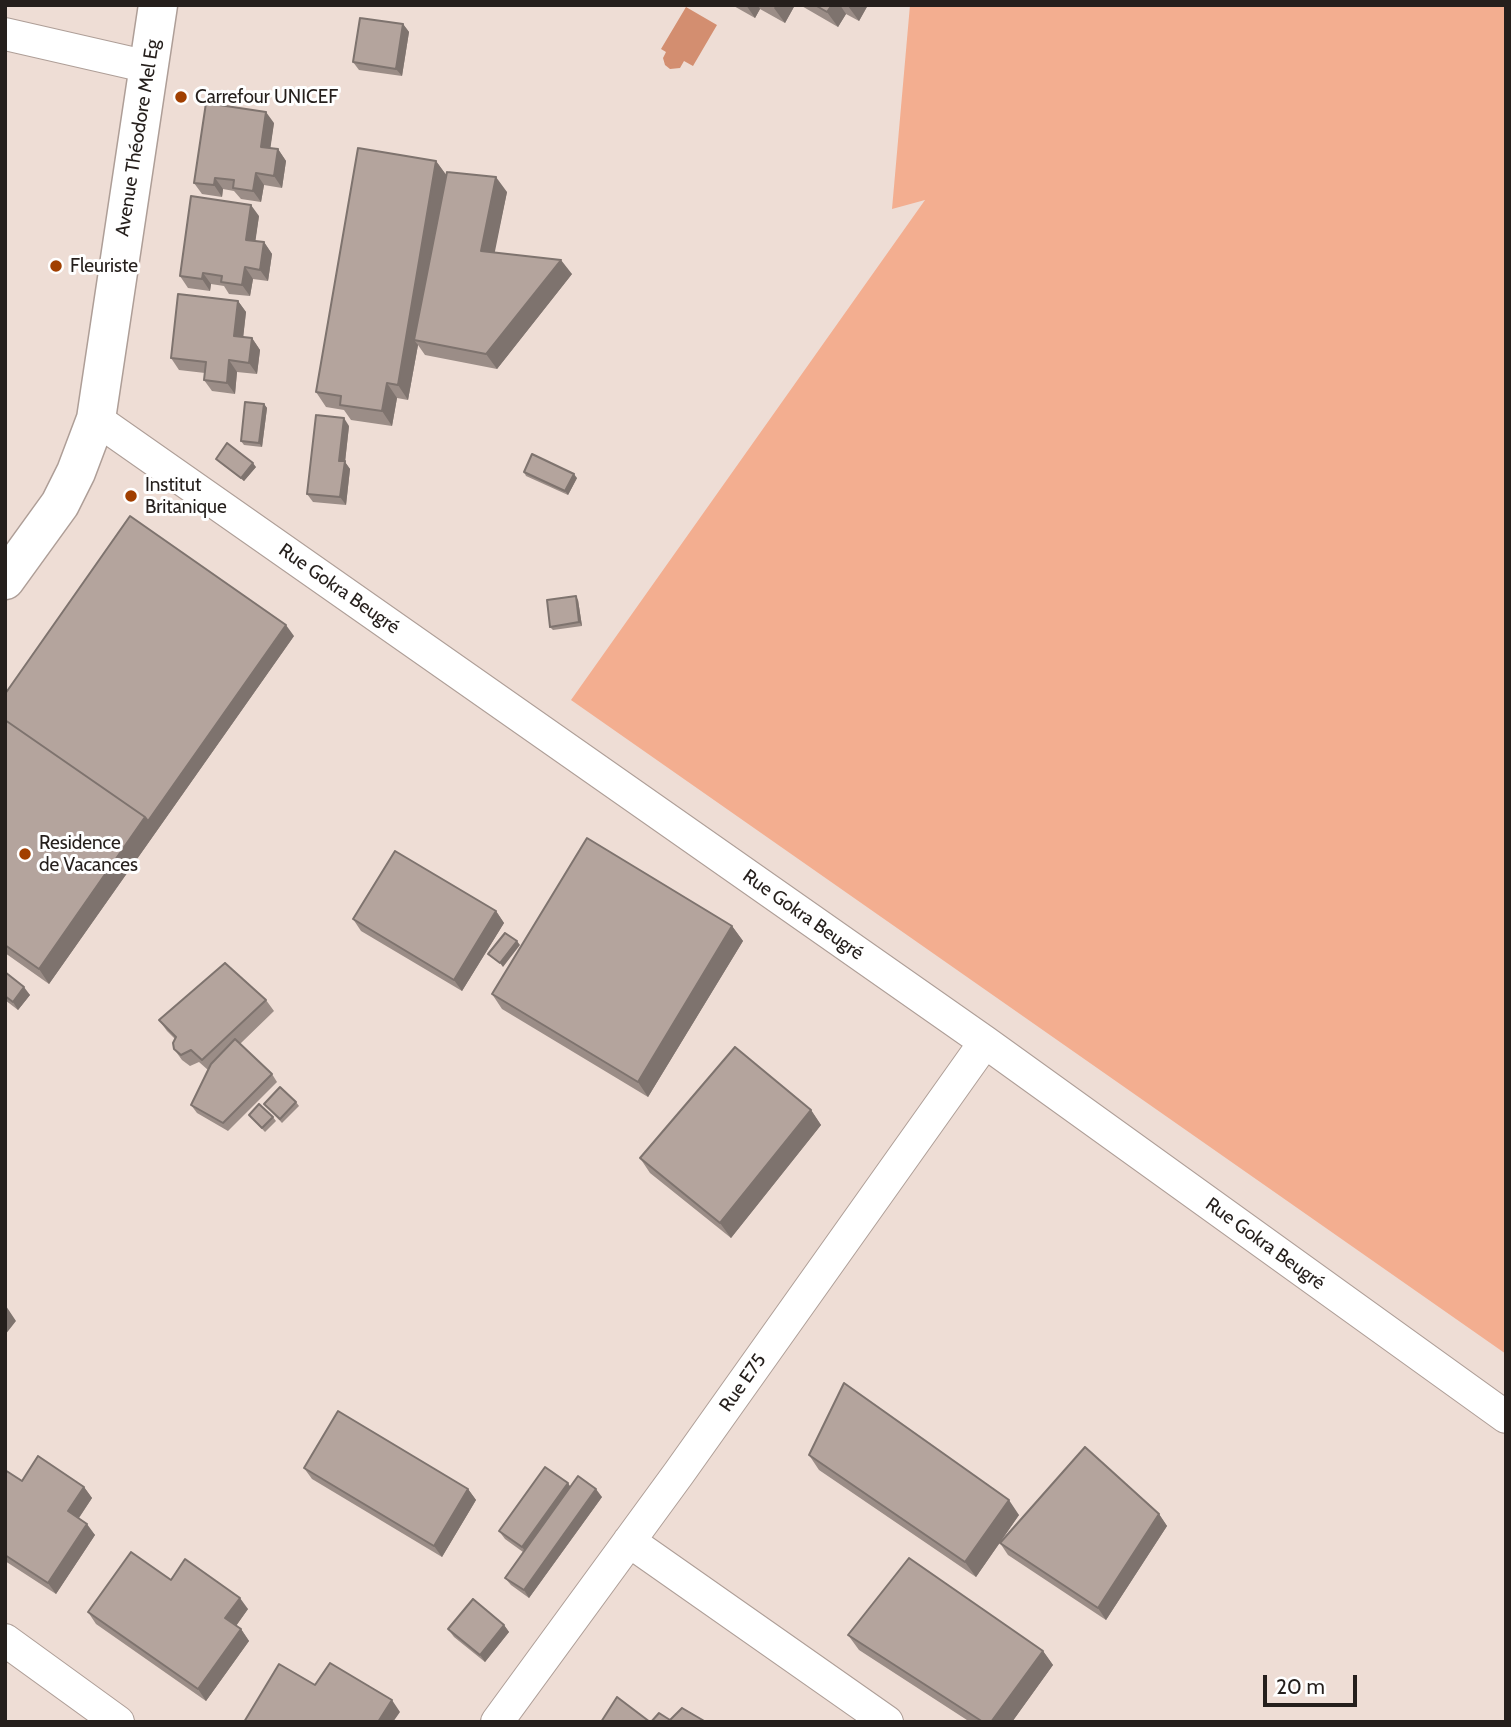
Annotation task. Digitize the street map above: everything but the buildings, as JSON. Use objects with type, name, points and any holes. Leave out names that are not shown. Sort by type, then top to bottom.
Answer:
[{"type":"main road","name":"Avenue Théodore Mel Eg","points":[[5,580],[60,504],[76,472],[96,419],[158,5]]},
{"type":"street","points":[[5,34],[149,67]]},
{"type":"street","name":"Rue Gokra Beugré","points":[[96,419],[985,1042],[1506,1417]]},
{"type":"street","name":"Rue E75","points":[[497,1722],[985,1042]]},
{"type":"street","points":[[629,1541],[887,1722]]},
{"type":"street","points":[[5,1640],[118,1722]]},
{"type":"shaded area","points":[[910,5],[1506,5],[1506,1354],[571,700],[925,200],[892,209]]},
{"type":"shaded area","points":[[686,7],[717,25],[693,66],[684,61],[680,68],[670,69],[663,58],[666,52],[661,49]]},
{"type":"place","name":"Carrefour UNICEF","points":[[181,97]]},
{"type":"place","name":"Fleuriste","points":[[56,266]]},
{"type":"place","name":"Institut Britanique","points":[[131,496]]},
{"type":"place","name":"Residence de Vacances","points":[[25,854]]}]
